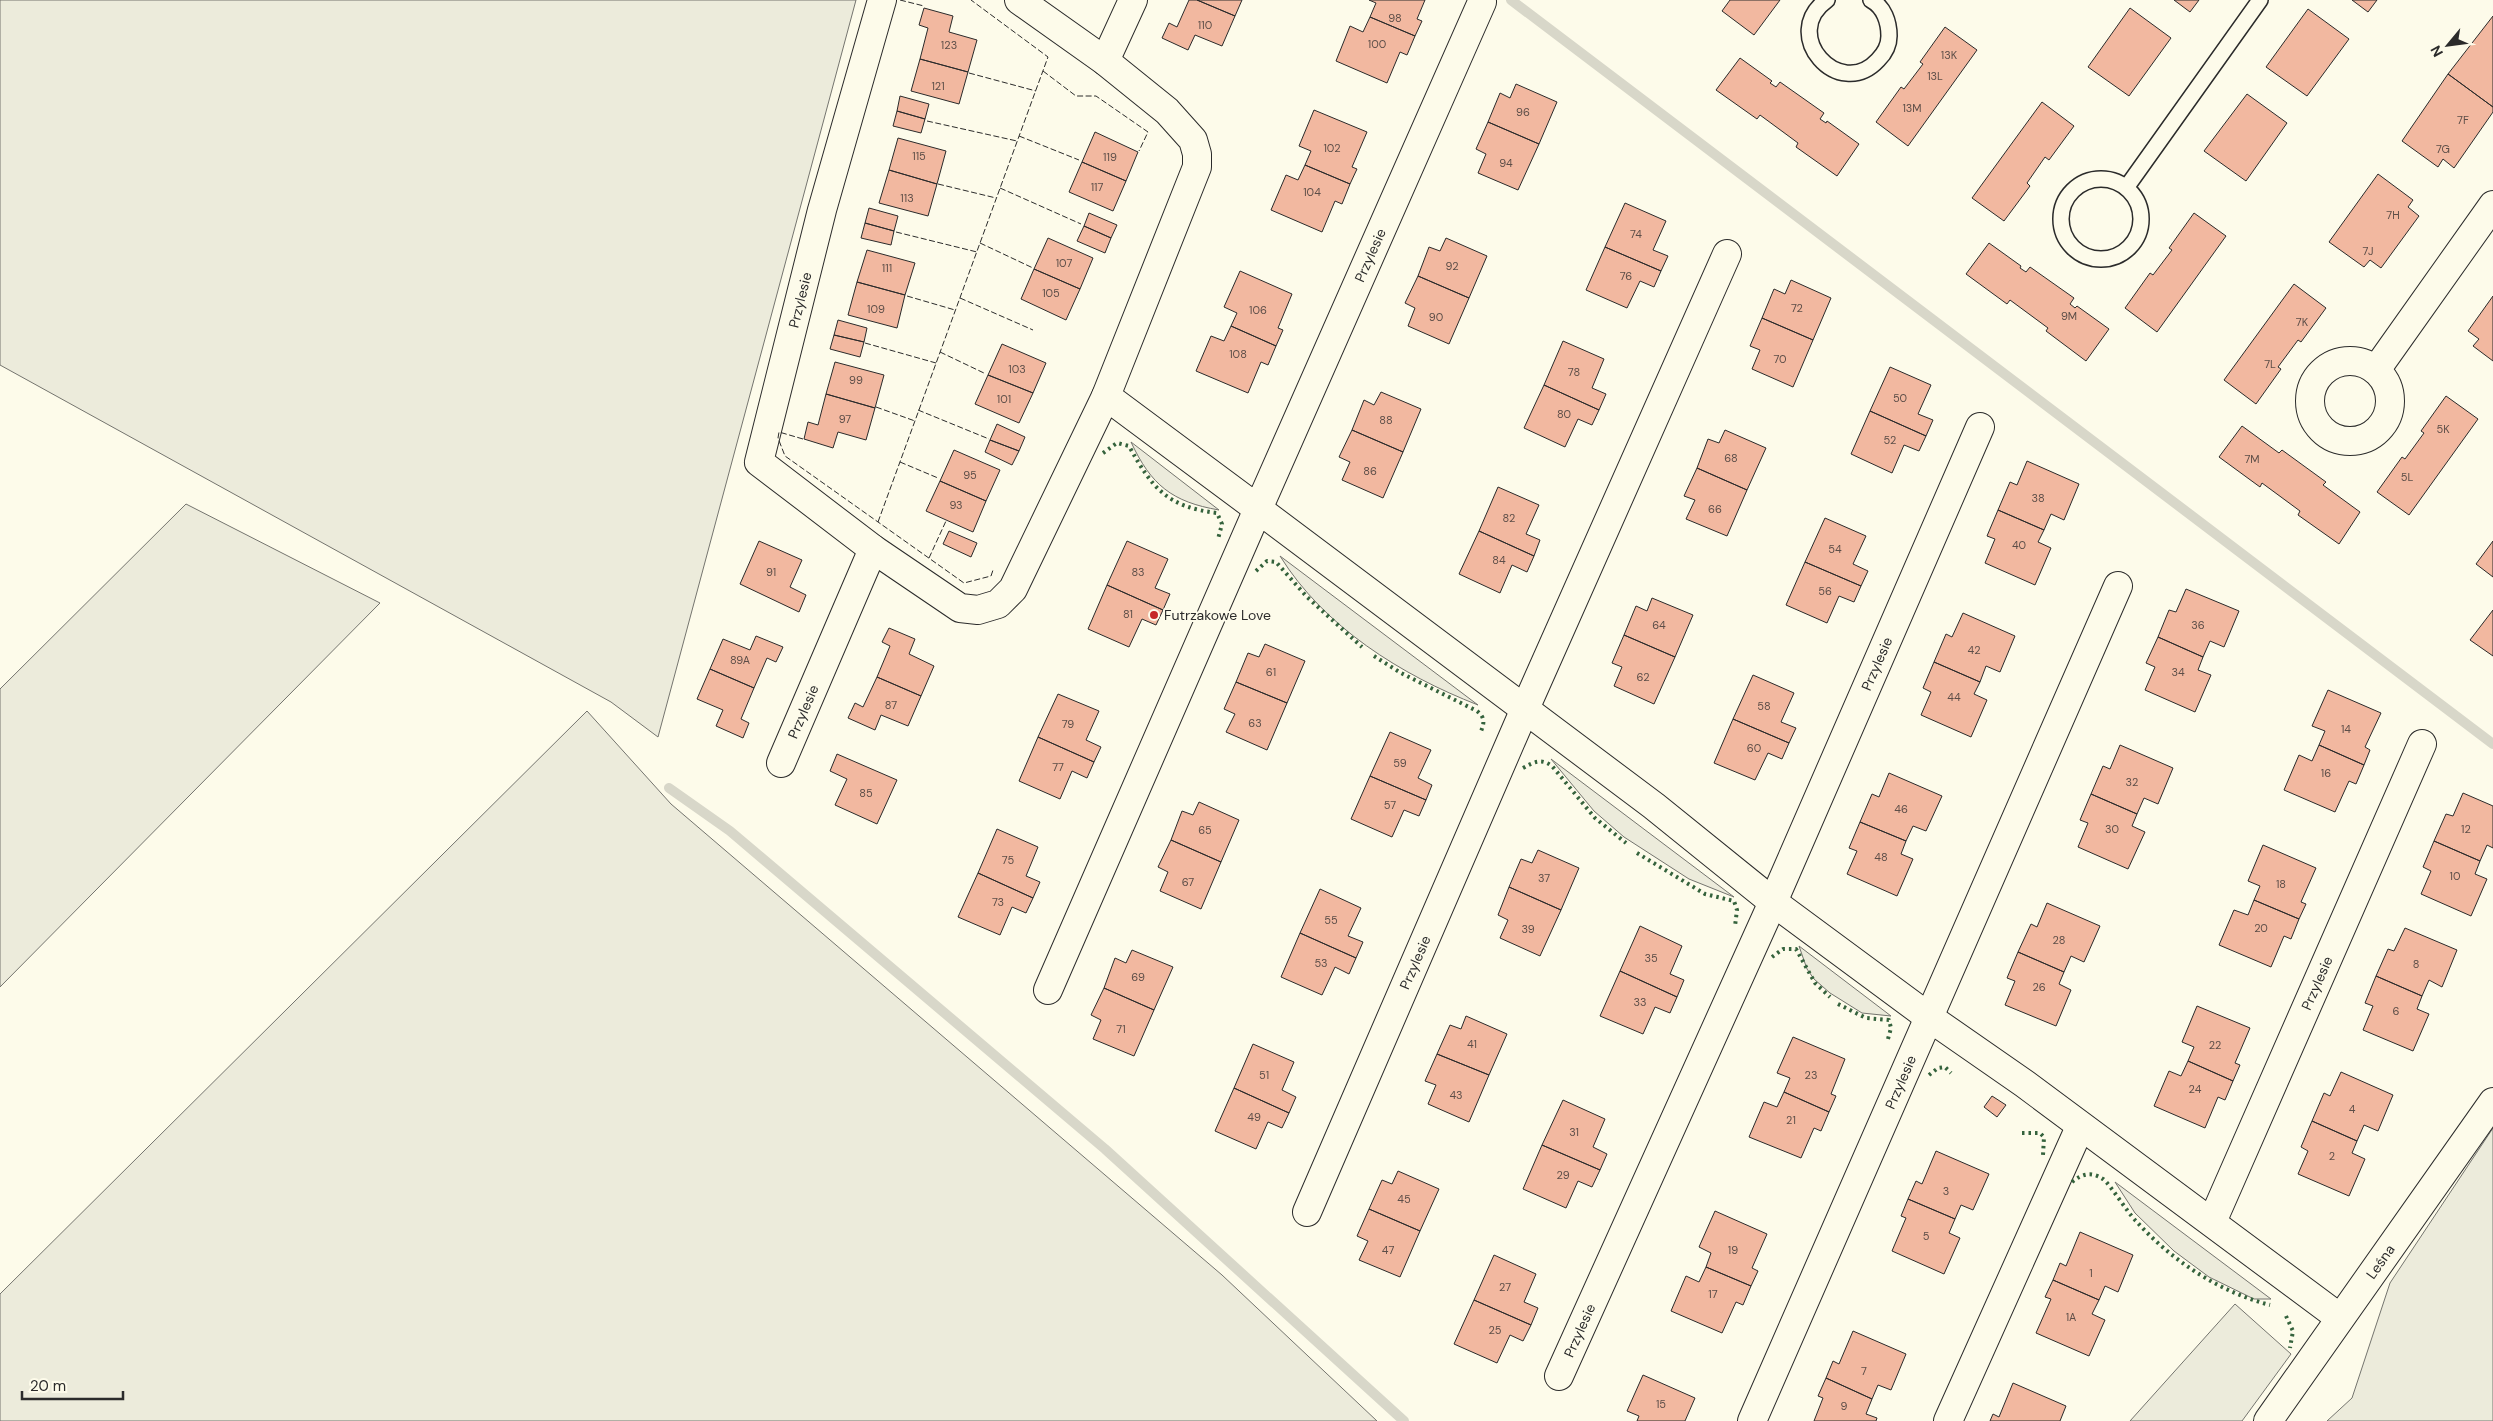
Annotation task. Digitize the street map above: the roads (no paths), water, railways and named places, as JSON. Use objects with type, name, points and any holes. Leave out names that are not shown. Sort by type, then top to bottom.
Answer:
[{"type":"street","name":"Przylesie","points":[[882,0],[822,210],[759,462],[873,549],[960,608],[978,610],[998,604],[1013,589],[1106,396],[1197,167],[1197,154],[1193,140],[1168,111],[1105,61],[1019,0]]},
{"type":"street","points":[[1105,61],[1133,0]]},
{"type":"street","name":"Przylesie","points":[[1048,990],[1482,2]]},
{"type":"street","points":[[2376,370],[2493,205]]},
{"type":"street","name":"Przylesie","points":[[1307,1212],[1524,711],[1727,254]]},
{"type":"street","points":[[1106,396],[1524,711],[1654,806],[1773,902],[1930,1018],[2025,1084],[2080,1127],[2212,1222],[2340,1318]]},
{"type":"street","name":"Przylesie","points":[[1559,1376],[1773,902],[1980,427]]},
{"type":"street","name":"Przylesie","points":[[781,763],[873,549]]},
{"type":"street","name":"Przylesie","points":[[1752,1421],[2118,586]]},
{"type":"street","name":"Przylesie","points":[[2212,1222],[2422,744]]},
{"type":"street","name":"Leśna","points":[[2268,1421],[2493,1102]]},
{"type":"street","points":[[1948,1421],[2080,1127]]},
{"type":"lane","points":[[1828,0],[1821,4],[1813,16],[1809,30],[1811,44],[1817,56],[1827,66],[1851,73],[1863,70],[1874,64],[1883,55],[1889,41],[1889,27],[1884,13],[1874,1]]},
{"type":"lane","points":[[2126,188],[2260,0]]},
{"type":"lane","points":[[2099,179],[2113,181],[2126,188],[2136,199],[2141,213],[2140,228],[2134,241],[2126,251],[2115,257],[2103,259],[2079,253],[2069,243],[2062,230],[2061,216],[2065,202],[2073,190],[2085,182],[2099,179]]},
{"type":"waterway","points":[[1511,0],[2493,744]]},
{"type":"waterway","points":[[669,788],[730,831],[1105,1149],[1404,1421]]},
{"type":"place","name":"Futrzakowe Love","points":[[1154,615]]}]
